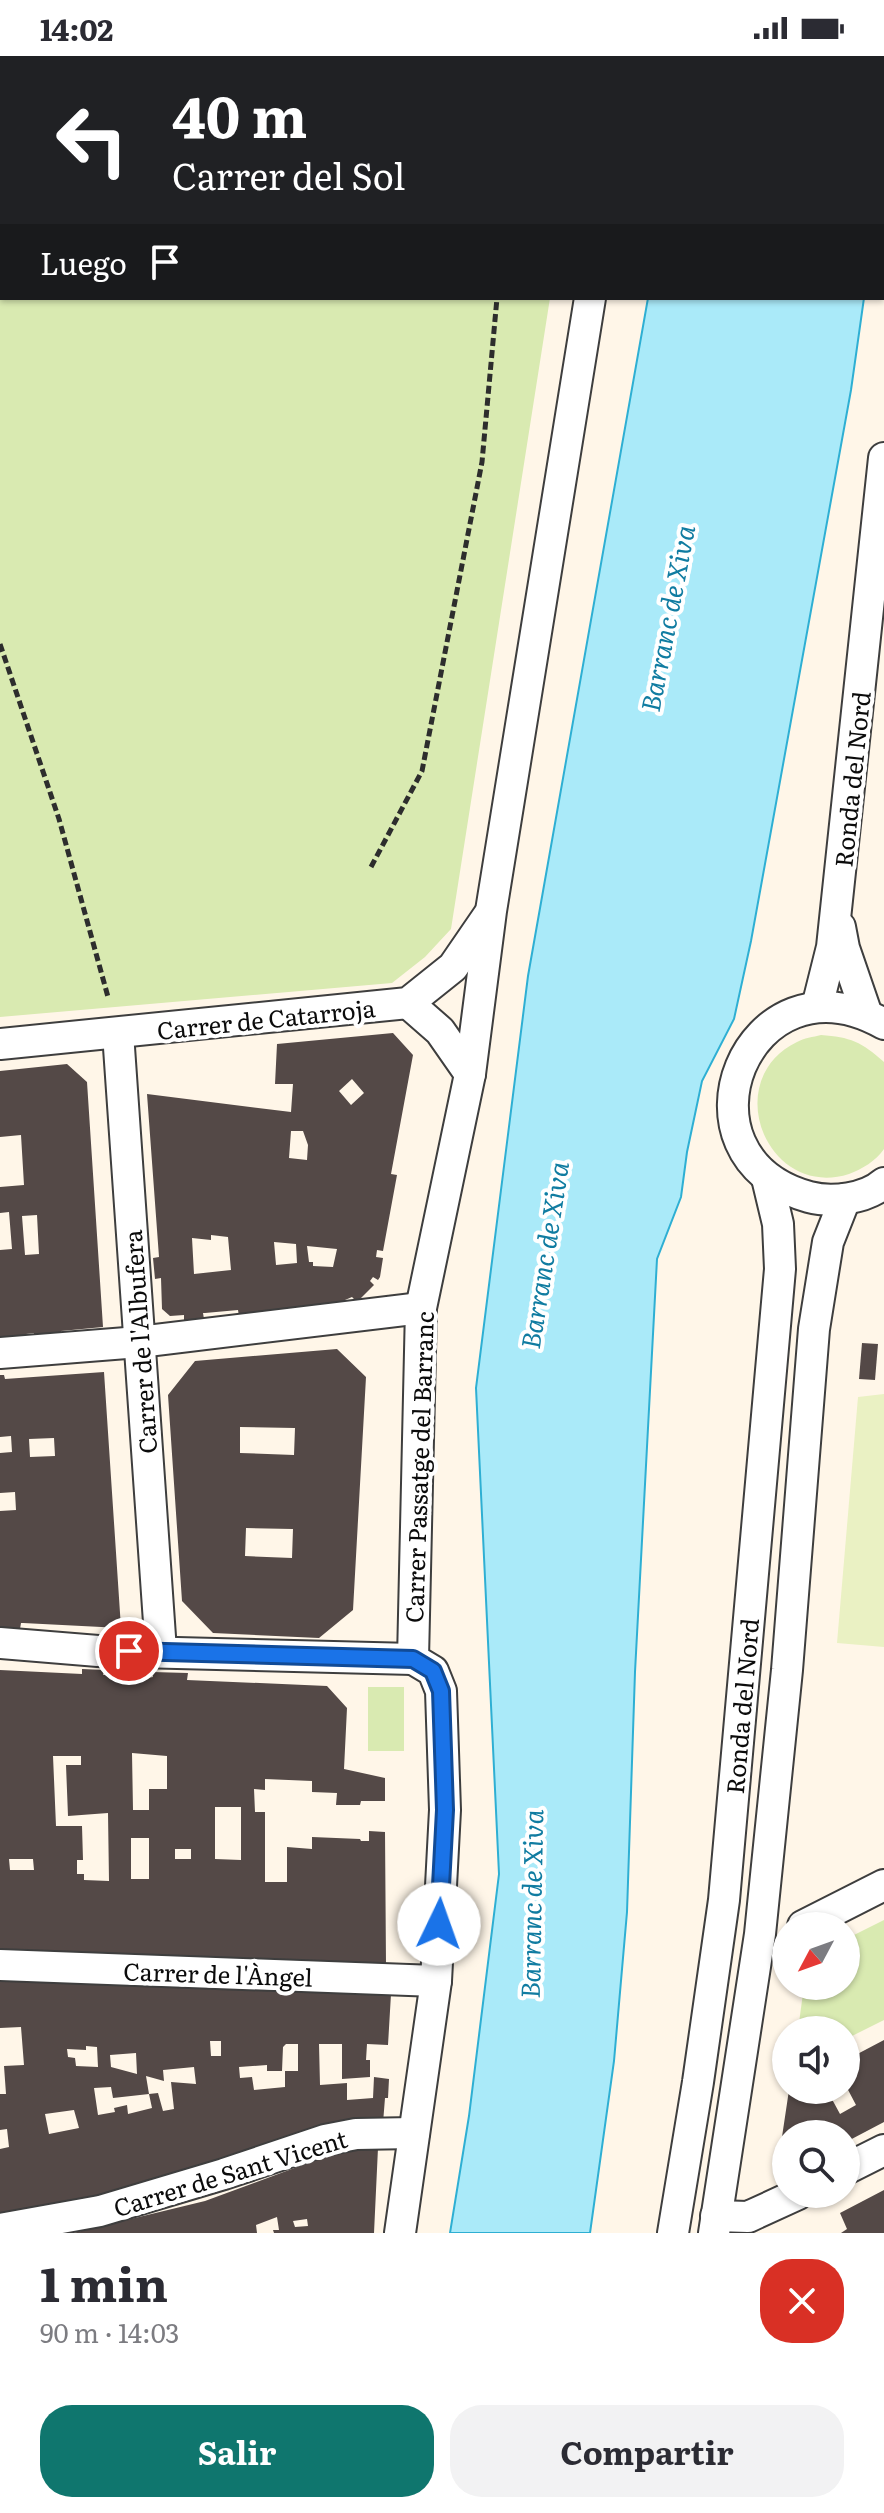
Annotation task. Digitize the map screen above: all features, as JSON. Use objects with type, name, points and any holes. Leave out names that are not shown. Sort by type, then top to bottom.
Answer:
[{"type":"street","name":"Carrer Passatge del Barranc","points":[[413,1659],[421,1308],[470,1074],[491,911],[590,300]]},
{"type":"street","name":"Ronda del Nord","points":[[817,1007],[832,947],[884,458]]},
{"type":"street","name":"Ronda del Nord","points":[[836,909],[844,948],[876,1020]]},
{"type":"street","name":"Carrer de Catarroja","points":[[0,1044],[408,1003],[453,967],[491,911]]},
{"type":"street","points":[[408,1003],[440,1031],[470,1074]]},
{"type":"street","points":[[876,1020],[842,1008],[817,1007],[787,1016],[760,1035],[741,1061],[732,1092],[734,1124],[746,1154],[767,1178],[791,1192],[817,1199],[845,1199],[876,1190],[884,1183]]},
{"type":"street","name":"Carrer de l'Albufera","points":[[118,1033],[161,1651]]},
{"type":"street","name":"Ronda del Nord","points":[[673,2233],[724,1900],[765,1443],[780,1269],[778,1224],[767,1178]]},
{"type":"street","name":"Ronda del Nord","points":[[774,1912],[787,1670],[814,1329],[828,1242],[845,1199]]},
{"type":"street","points":[[0,1353],[139,1342],[421,1308]]},
{"type":"street","points":[[0,1643],[98,1651],[413,1659],[433,1671],[441,1691],[445,1810],[436,1981],[400,2233]]},
{"type":"street","points":[[831,1912],[884,1885]]},
{"type":"street","name":"Ronda del Nord","points":[[715,2224],[772,1939]]},
{"type":"street","name":"Carrer de l'Àngel","points":[[0,1965],[436,1981]]},
{"type":"street","name":"Carrer de Sant Vicent","points":[[0,2229],[100,2211],[325,2140],[356,2134],[414,2133]]},
{"type":"street","points":[[860,2162],[884,2150]]},
{"type":"street","points":[[715,2224],[748,2217],[772,2206]]},
{"type":"path","points":[[371,867],[422,771],[482,462],[497,300]]},
{"type":"path","points":[[0,644],[59,819],[118,1033]]},
{"type":"green space","points":[[0,300],[550,300],[451,929],[425,957],[392,983],[0,1017]]},
{"type":"green space","points":[[821,1035],[855,1042],[884,1062],[884,1149],[873,1161],[854,1172],[820,1177],[795,1170],[776,1154],[763,1132],[758,1107],[761,1082],[773,1060],[797,1042]]},
{"type":"green space","points":[[884,1394],[884,1647],[837,1643],[858,1397]]},
{"type":"green space","points":[[368,1687],[404,1687],[404,1751],[368,1751]]},
{"type":"green space","points":[[884,1920],[884,2020],[860,2032],[860,2016],[800,2016],[802,2000],[860,2000],[860,1932]]},
{"type":"water","name":"Barranc de Xiva","points":[[648,300],[864,300],[851,390],[751,941],[734,1019],[702,1081],[681,1197],[657,1259],[635,1672],[627,1912],[614,2061],[590,2233],[450,2233],[469,2116],[499,1874],[476,1388],[528,976]]},
{"type":"building","points":[[393,1033],[413,1055],[391,1174],[397,1175],[383,1251],[377,1250],[376,1257],[383,1258],[380,1277],[378,1280],[373,1277],[370,1281],[374,1285],[357,1302],[352,1297],[345,1300],[345,1306],[239,1316],[238,1310],[203,1313],[204,1319],[184,1321],[184,1315],[170,1316],[162,1309],[161,1278],[155,1279],[153,1258],[159,1257],[147,1094],[291,1112],[293,1084],[275,1084],[277,1044]],"holes":[[[352,1079],[364,1093],[351,1105],[339,1091]],[[291,1131],[303,1131],[308,1145],[307,1160],[289,1158]],[[211,1235],[228,1237],[231,1270],[194,1274],[192,1238],[211,1240]],[[274,1242],[296,1244],[297,1263],[276,1265]],[[307,1246],[337,1249],[333,1267],[313,1266],[313,1262],[309,1262]]]},
{"type":"building","points":[[67,1064],[87,1082],[103,1327],[61,1331],[62,1336],[34,1339],[34,1333],[26,1334],[26,1339],[0,1342],[0,1250],[12,1249],[9,1212],[0,1213],[0,1187],[24,1185],[21,1135],[0,1137],[0,1071]],"holes":[[[37,1215],[39,1254],[25,1255],[22,1216]]]},
{"type":"building","points":[[862,1343],[878,1344],[875,1380],[859,1379]]},
{"type":"building","points":[[337,1349],[366,1377],[353,1610],[319,1638],[213,1633],[182,1601],[168,1395],[195,1361]],"holes":[[[240,1427],[295,1428],[294,1455],[240,1453]],[[246,1528],[293,1529],[292,1558],[245,1556]]]},
{"type":"building","points":[[104,1372],[121,1628],[21,1623],[20,1629],[0,1628],[0,1511],[16,1510],[15,1492],[0,1493],[0,1453],[12,1452],[11,1436],[0,1437],[0,1375],[4,1375],[5,1379]],"holes":[[[54,1438],[55,1456],[30,1457],[29,1439]]]},
{"type":"building","points":[[82,1669],[104,1670],[103,1675],[111,1675],[110,1670],[146,1672],[148,1678],[153,1677],[152,1672],[188,1673],[187,1680],[327,1686],[347,1708],[344,1769],[385,1778],[385,1801],[336,1805],[337,1793],[312,1792],[312,1781],[265,1779],[265,1790],[254,1789],[255,1812],[265,1812],[265,1882],[287,1882],[287,1847],[312,1849],[312,1837],[369,1841],[369,1831],[385,1832],[386,1965],[0,1949],[0,1670],[82,1674]],"holes":[[[132,1753],[167,1756],[167,1789],[149,1789],[149,1810],[133,1810]],[[53,1756],[81,1756],[81,1765],[66,1765],[68,1816],[108,1813],[109,1881],[84,1880],[84,1874],[77,1874],[77,1860],[83,1860],[82,1826],[56,1826]],[[215,1807],[241,1807],[241,1860],[215,1859]],[[131,1838],[149,1838],[149,1879],[131,1879]],[[175,1849],[191,1849],[191,1859],[175,1859]],[[9,1859],[33,1859],[34,1870],[10,1870]]]},
{"type":"building","points":[[0,1979],[391,1994],[388,2045],[367,2044],[366,2060],[370,2060],[370,2077],[342,2079],[342,2044],[319,2044],[320,2085],[347,2083],[347,2100],[373,2098],[374,2077],[389,2079],[383,2123],[126,2190],[0,2215],[0,2149],[9,2147],[7,2129],[0,2130],[0,2094],[6,2094],[4,2066],[24,2065],[21,2027],[0,2028]],"holes":[[[210,2041],[221,2041],[221,2056],[211,2056]],[[298,2044],[298,2071],[285,2071],[285,2087],[254,2090],[252,2077],[240,2078],[239,2067],[267,2065],[267,2071],[282,2071],[283,2047]],[[97,2047],[98,2067],[76,2066],[75,2058],[68,2057],[67,2049]],[[136,2053],[137,2074],[111,2067],[110,2055]],[[194,2067],[196,2084],[171,2082],[174,2109],[163,2111],[158,2093],[149,2094],[146,2076],[164,2081],[163,2070]],[[111,2087],[113,2098],[149,2094],[152,2108],[128,2114],[127,2105],[114,2108],[115,2112],[98,2115],[94,2088]],[[74,2110],[79,2128],[49,2134],[45,2114]]]},
{"type":"building","points":[[884,2040],[884,2122],[860,2135],[860,2120],[785,2120],[787,2104],[835,2104],[840,2114],[860,2104],[860,2053]]},
{"type":"building","points":[[378,2148],[374,2233],[274,2233],[273,2230],[279,2230],[277,2217],[256,2225],[257,2233],[73,2233],[205,2201],[343,2150]],"holes":[[[307,2219],[308,2226],[295,2227],[293,2221]]]},
{"type":"building","points":[[884,2190],[884,2233],[841,2233],[847,2229],[840,2213],[850,2208],[860,2208],[860,2203]]},
{"type":"route","points":[[129,1651],[413,1659],[433,1671],[441,1691],[445,1810],[439,1924]]}]
